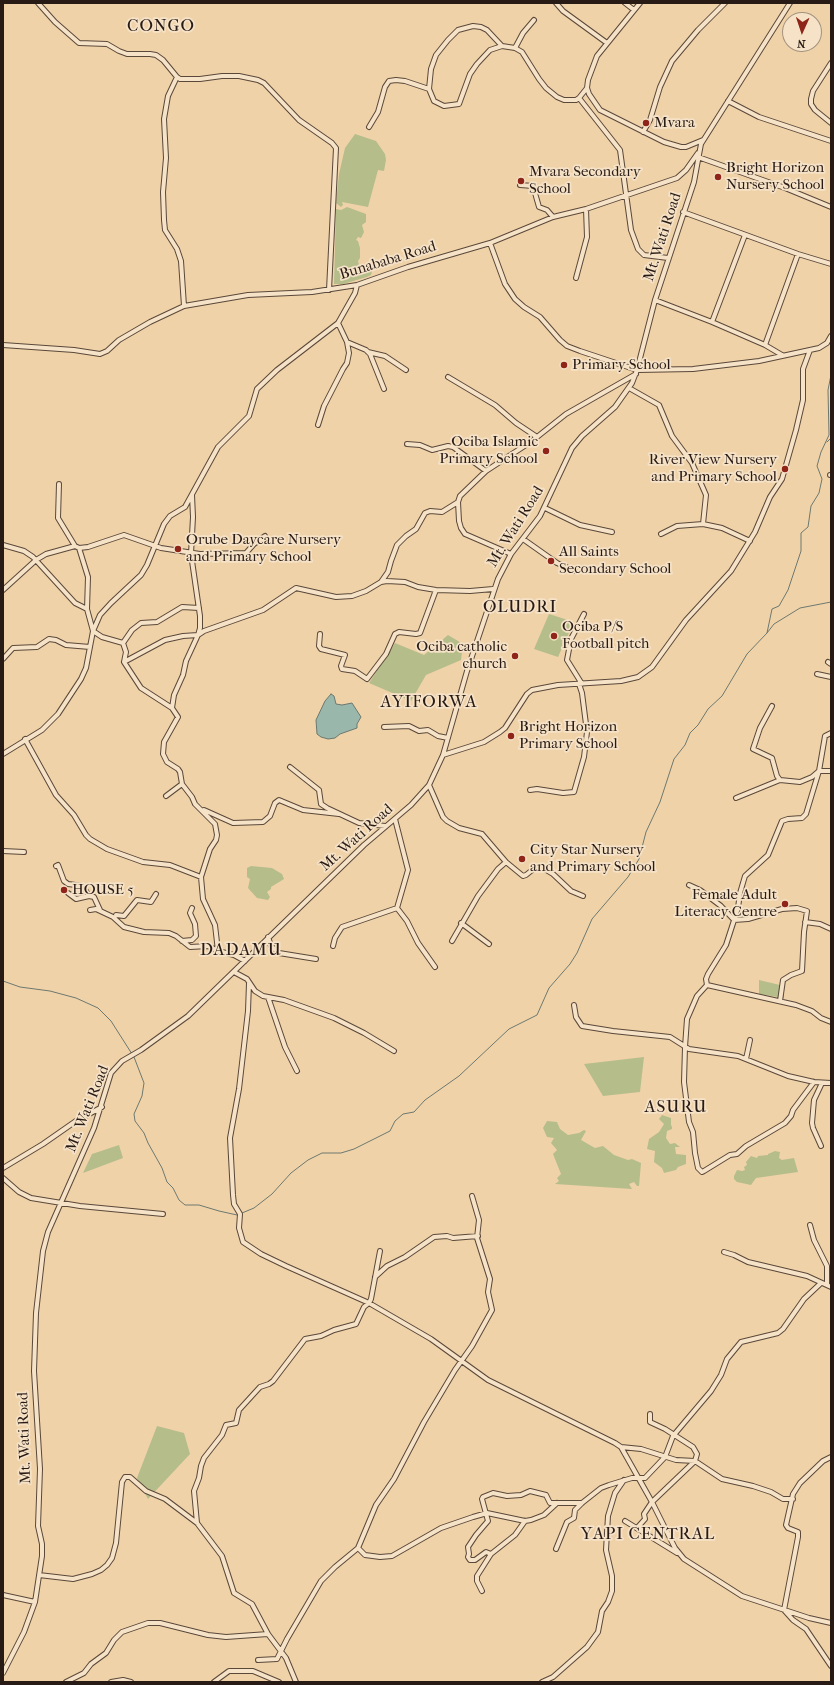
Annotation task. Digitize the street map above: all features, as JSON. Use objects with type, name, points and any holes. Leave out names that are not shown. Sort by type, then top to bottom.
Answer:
[{"type":"street","points":[[38,3],[55,22],[78,43],[107,44],[127,54],[156,55],[163,60],[177,77],[188,80],[239,76],[258,80],[264,83],[299,120],[332,143],[336,148],[329,290]]},
{"type":"street","points":[[556,3],[563,11],[607,43]]},
{"type":"street","points":[[625,3],[634,10]]},
{"type":"street","points":[[640,3],[607,43],[593,64],[587,88],[594,104],[600,110],[664,142],[686,147],[703,139]]},
{"type":"street","points":[[643,132],[650,120],[660,87],[673,60],[698,30],[725,3]]},
{"type":"street","name":"Mt. Wati Road","points":[[3,1673],[24,1632],[34,1602],[39,1575],[42,1544],[37,1516],[40,1469],[34,1371],[36,1313],[43,1251],[48,1232],[62,1204],[102,1106],[111,1073],[122,1060],[141,1050],[178,1025],[385,826],[415,801],[429,785],[443,755],[467,671],[493,589],[511,554],[545,508],[572,448],[582,436],[610,412],[629,388],[637,372],[655,300],[694,182],[698,152],[703,139],[790,3]]},
{"type":"street","points":[[515,48],[523,33],[534,20]]},
{"type":"street","points":[[502,46],[487,30],[481,27],[473,26],[458,30],[448,40],[435,59],[429,76],[429,89],[432,98],[436,103],[444,106],[457,106],[460,103],[470,74],[477,64],[490,50],[502,46],[515,48],[526,56],[546,88],[558,97],[570,101],[579,98],[587,88]]},
{"type":"street","points":[[831,63],[814,91],[811,98],[811,104],[815,110],[831,123]]},
{"type":"street","points":[[177,77],[168,96],[164,119],[166,158],[163,192],[165,230],[177,249],[181,262],[184,306]]},
{"type":"street","points":[[369,127],[378,112],[385,87],[390,81],[405,81],[429,89]]},
{"type":"street","points":[[579,98],[618,147],[633,237],[638,249],[644,255],[668,258]]},
{"type":"street","points":[[728,102],[760,116],[831,141]]},
{"type":"street","name":"Bunababa Road","points":[[3,346],[74,350],[100,354],[107,351],[119,340],[184,306],[248,296],[312,292],[358,285],[408,267],[490,243],[553,217],[586,209],[681,176],[698,152]]},
{"type":"street","points":[[698,158],[765,181],[831,207]]},
{"type":"street","points":[[520,185],[533,186],[539,207],[548,210],[553,217]]},
{"type":"street","points":[[576,278],[587,237],[586,209]]},
{"type":"street","points":[[683,212],[798,254],[831,264]]},
{"type":"street","points":[[712,322],[745,235]]},
{"type":"street","points":[[490,243],[505,284],[515,299],[524,307],[540,317],[560,340],[567,346],[637,372],[710,367],[759,361],[823,347],[831,336]]},
{"type":"street","points":[[765,345],[798,254]]},
{"type":"street","points":[[3,754],[48,726],[58,714],[81,679],[87,662],[93,631],[100,615],[105,608],[141,576],[147,566],[166,520],[185,507],[218,447],[249,416],[257,389],[295,356],[338,323],[358,285]]},
{"type":"street","points":[[655,300],[712,322],[765,345],[783,355]]},
{"type":"street","points":[[318,425],[324,406],[347,363],[349,353],[347,342],[338,323]]},
{"type":"street","points":[[347,342],[368,352],[385,356],[406,370]]},
{"type":"street","points":[[443,755],[484,742],[500,732],[505,728],[526,694],[532,690],[550,686],[621,681],[645,673],[656,662],[686,620],[731,572],[750,541],[766,510],[770,497],[782,479],[799,420],[802,400],[803,369],[810,350]]},
{"type":"street","points":[[368,352],[384,389]]},
{"type":"street","points":[[511,554],[465,534],[459,521],[458,502],[463,492],[486,472],[537,437],[566,414],[637,372]]},
{"type":"street","points":[[448,377],[495,404],[516,423],[537,437]]},
{"type":"street","points":[[629,388],[659,405],[672,436],[692,463],[706,495],[703,524]]},
{"type":"street","points":[[407,444],[420,445],[432,450],[450,446],[486,472]]},
{"type":"street","points":[[58,484],[58,518],[77,547],[88,577],[87,609],[93,631],[102,636],[123,643],[126,647],[124,662],[141,688],[172,708],[178,718],[164,742],[163,754],[167,762],[180,772],[182,784],[191,795],[197,806],[215,824],[216,840],[210,850],[201,877],[203,899],[215,927],[218,951]]},
{"type":"street","points":[[172,708],[175,692],[183,675],[186,661],[200,628],[199,608],[191,554],[193,517],[192,495]]},
{"type":"street","points":[[381,582],[388,572],[397,546],[406,536],[416,529],[425,513],[430,511],[442,512],[458,502]]},
{"type":"street","points":[[545,508],[580,525],[592,529],[612,532]]},
{"type":"street","points":[[661,534],[677,526],[703,524],[722,528],[750,541]]},
{"type":"street","points":[[3,590],[36,560],[50,553],[88,546],[124,535],[131,536],[154,546],[191,554],[246,552],[265,536]]},
{"type":"street","points":[[523,539],[557,563],[575,571]]},
{"type":"street","points":[[3,545],[24,551],[36,560],[75,603],[87,609]]},
{"type":"street","points":[[124,662],[165,640],[183,636],[198,635],[204,631],[263,610],[296,588],[327,596],[347,597],[381,582],[405,582],[418,587],[436,590],[470,591],[493,589]]},
{"type":"street","points":[[320,634],[319,646],[321,649],[345,654],[341,666],[342,669],[355,671],[368,678],[386,654],[395,634],[399,632],[420,633],[436,590]]},
{"type":"street","points":[[123,643],[132,630],[141,623],[157,622],[182,607],[199,608]]},
{"type":"street","points":[[530,790],[537,789],[570,794],[574,792],[584,757],[587,732],[580,684],[567,660],[571,639],[584,614]]},
{"type":"street","points":[[200,628],[204,631]]},
{"type":"street","points":[[3,659],[13,648],[37,647],[48,639],[56,640],[66,645],[90,647]]},
{"type":"street","points":[[817,674],[831,677]]},
{"type":"street","points":[[772,706],[760,728],[753,749],[772,758],[777,776],[780,780]]},
{"type":"street","points":[[384,727],[409,726],[419,731],[428,730],[438,736],[448,738]]},
{"type":"street","points":[[814,1082],[785,1123],[746,1146],[738,1154],[730,1154],[702,1172],[697,1164],[694,1137],[689,1122],[683,1072],[687,1019],[697,996],[707,985],[707,977],[726,945],[738,908],[740,893],[745,876],[768,855],[782,821],[802,818],[806,814],[819,771],[825,736],[831,733]]},
{"type":"street","points":[[25,739],[56,795],[74,815],[90,839],[107,849],[142,862],[170,866],[201,877]]},
{"type":"street","points":[[290,768],[319,790],[323,806],[367,825],[385,826]]},
{"type":"street","points":[[736,798],[780,780],[800,782],[807,780],[819,771],[831,771]]},
{"type":"street","points":[[166,796],[182,784]]},
{"type":"street","points":[[429,785],[443,817],[447,821],[459,828],[482,834],[506,862],[522,876],[536,867],[543,868],[553,874],[566,887],[583,896]]},
{"type":"street","points":[[197,806],[212,815],[237,824],[266,821],[270,816],[274,803],[279,800],[302,810],[339,814]]},
{"type":"street","points":[[395,818],[408,870],[397,908]]},
{"type":"street","points":[[3,851],[24,852]]},
{"type":"street","points":[[452,941],[461,923],[478,896],[498,869],[506,862]]},
{"type":"street","points":[[56,866],[58,865],[64,881],[68,884],[83,886],[89,896],[95,899],[100,910],[115,916],[124,926],[144,932],[169,933],[176,936],[190,947],[208,946],[218,951],[234,955],[245,961]]},
{"type":"street","points":[[689,885],[700,890],[721,906],[734,920]]},
{"type":"street","points":[[68,893],[76,899],[89,896]]},
{"type":"street","points":[[90,910],[94,908],[115,916],[124,916],[137,900],[151,902],[156,894]]},
{"type":"street","points":[[182,941],[192,940],[196,936],[195,924],[190,913],[192,908]]},
{"type":"street","points":[[333,946],[334,938],[342,927],[397,908]]},
{"type":"street","points":[[397,908],[407,921],[418,943],[435,967]]},
{"type":"street","points":[[734,920],[748,919],[776,910],[792,908],[806,911],[802,971],[783,980],[780,1001]]},
{"type":"street","points":[[805,922],[820,924],[831,929]]},
{"type":"street","points":[[461,923],[489,944]]},
{"type":"street","points":[[268,937],[271,946],[279,953],[316,959]]},
{"type":"street","points":[[234,972],[247,979],[255,991],[268,997],[284,1000],[334,1018],[371,1036],[381,1044],[394,1051]]},
{"type":"street","points":[[249,983],[248,1012],[238,1094],[230,1138],[234,1204],[240,1214],[239,1228],[243,1242],[262,1254],[296,1271],[369,1303],[407,1325],[498,1386],[621,1447],[641,1449],[682,1461],[695,1461],[722,1479],[753,1486],[771,1492],[783,1499],[793,1499]]},
{"type":"street","points":[[707,985],[780,1001],[808,1009],[831,1022]]},
{"type":"street","points":[[268,997],[284,1047],[297,1071]]},
{"type":"street","points":[[574,1005],[576,1017],[582,1026],[670,1037],[685,1047],[694,1050],[725,1053],[746,1059],[788,1076],[814,1082],[831,1083]]},
{"type":"street","points":[[746,1059],[750,1040]]},
{"type":"street","points":[[821,1146],[812,1122],[814,1100],[822,1083]]},
{"type":"street","points":[[3,1168],[102,1106]]},
{"type":"street","points":[[3,1178],[19,1192],[31,1198],[62,1204],[163,1214]]},
{"type":"street","points":[[258,1660],[277,1659],[321,1581],[358,1548],[376,1505],[394,1478],[424,1422],[472,1346],[492,1309],[488,1292],[490,1278],[478,1236],[479,1220],[472,1196]]},
{"type":"street","points":[[724,1252],[748,1262],[807,1276],[829,1286],[827,1266],[814,1240],[810,1225]]},
{"type":"street","points":[[375,1277],[387,1266],[405,1257],[434,1237],[447,1236],[453,1238],[478,1236]]},
{"type":"street","points":[[196,1523],[194,1491],[199,1478],[202,1461],[226,1425],[236,1423],[239,1410],[260,1388],[273,1381],[305,1339],[321,1336],[334,1330],[356,1324],[364,1307],[369,1303],[380,1251]]},
{"type":"street","points":[[556,1549],[567,1522],[574,1518],[575,1510],[582,1503],[601,1488],[624,1479],[646,1477],[665,1457],[674,1435],[711,1391],[721,1375],[726,1358],[741,1342],[778,1333],[783,1329],[804,1300],[821,1283]]},
{"type":"street","points":[[637,1528],[645,1519],[644,1514],[652,1502],[695,1461],[697,1454],[692,1447],[665,1429],[650,1422],[650,1414]]},
{"type":"street","points":[[621,1447],[652,1502],[677,1553]]},
{"type":"street","points":[[784,1610],[798,1537],[798,1532],[788,1528],[786,1525],[793,1499],[793,1492],[800,1483],[824,1461],[831,1457]]},
{"type":"street","points":[[39,1575],[73,1579],[92,1574],[101,1570],[107,1565],[112,1558],[116,1543],[122,1482],[127,1477],[130,1477],[150,1493],[165,1499],[196,1523],[222,1556],[234,1593],[252,1604],[268,1634],[286,1658],[296,1682]]},
{"type":"street","points":[[542,1682],[553,1680],[587,1647],[596,1636],[602,1611],[611,1597],[612,1576],[606,1550],[607,1531],[613,1498],[624,1479]]},
{"type":"street","points":[[492,1554],[486,1552],[476,1560],[470,1560],[468,1557],[468,1547],[488,1521],[482,1498],[493,1493],[507,1496],[532,1491],[546,1495],[548,1502],[582,1503]]},
{"type":"street","points":[[358,1548],[365,1555],[380,1557],[392,1556],[441,1528],[487,1513],[525,1521],[538,1519],[556,1503]]},
{"type":"street","points":[[482,1591],[476,1576],[492,1554],[515,1535],[525,1521]]},
{"type":"street","points":[[625,1521],[736,1592],[820,1622],[831,1623]]},
{"type":"street","points":[[3,1595],[34,1602]]},
{"type":"street","points":[[784,1610],[793,1620],[806,1629],[831,1666]]},
{"type":"street","points":[[66,1682],[84,1673],[91,1664],[106,1654],[114,1640],[122,1632],[148,1623],[160,1623],[226,1637],[268,1634]]},
{"type":"street","points":[[214,1682],[228,1671],[253,1671],[279,1682]]},
{"type":"street","points":[[111,1682],[123,1680],[131,1682]]},
{"type":"green space","points":[[355,134],[376,141],[385,154],[386,160],[384,171],[378,170],[368,207],[342,202],[343,205],[341,207],[336,203],[339,174],[345,148]]},
{"type":"green space","points":[[347,207],[366,214],[366,222],[362,225],[364,232],[361,238],[358,237],[356,240],[358,241],[360,248],[360,258],[358,261],[360,269],[358,272],[373,268],[371,275],[367,277],[343,284],[334,284],[336,209],[341,210]]},
{"type":"green space","name":"Ociba P/S Football pitch","points":[[549,614],[574,622],[558,657],[534,649]]},
{"type":"green space","points":[[448,635],[463,644],[461,660],[426,675],[411,701],[369,683],[395,643],[424,655]]},
{"type":"green space","points":[[251,866],[272,868],[282,874],[284,879],[271,887],[271,889],[267,892],[270,897],[268,900],[257,898],[248,888],[250,879],[247,877],[247,868]]},
{"type":"green space","points":[[759,980],[784,986],[784,998],[759,994]]},
{"type":"green space","points":[[644,1057],[640,1092],[603,1096],[584,1064]]},
{"type":"green space","points":[[662,1115],[671,1118],[672,1129],[667,1131],[666,1138],[670,1144],[675,1143],[680,1147],[675,1147],[676,1154],[686,1155],[686,1164],[678,1167],[676,1170],[664,1173],[662,1168],[654,1162],[655,1151],[647,1149],[649,1139],[659,1132],[664,1124],[659,1119]]},
{"type":"green space","points":[[547,1121],[557,1122],[560,1129],[568,1135],[579,1133],[584,1130],[586,1131],[581,1140],[595,1148],[603,1146],[614,1155],[628,1160],[632,1159],[641,1163],[639,1186],[637,1186],[634,1182],[629,1184],[632,1189],[555,1184],[559,1181],[557,1178],[561,1174],[553,1154],[557,1150],[551,1143],[554,1138],[547,1137],[543,1128]]},
{"type":"green space","points":[[119,1145],[123,1158],[83,1173],[92,1154]]},
{"type":"green space","points":[[775,1151],[780,1152],[779,1158],[782,1160],[794,1158],[798,1172],[756,1178],[751,1185],[737,1182],[734,1179],[737,1170],[745,1170],[744,1167],[747,1165],[746,1162],[751,1156],[757,1158],[758,1156],[768,1155]]},
{"type":"green space","points":[[157,1426],[184,1433],[190,1454],[148,1499],[137,1478]]},
{"type":"shaded area","points":[[331,694],[334,696],[336,704],[342,705],[352,703],[361,717],[357,724],[357,728],[340,734],[335,738],[328,739],[317,734],[316,720],[325,701]]},
{"type":"waterway","points":[[831,354],[831,365]]},
{"type":"waterway","points":[[242,1213],[254,1208],[272,1194],[291,1173],[308,1160],[322,1153],[341,1153],[354,1149],[390,1131],[395,1121],[403,1114],[414,1112],[425,1100],[459,1076],[509,1029],[537,1015],[549,988],[570,964],[577,953],[592,919],[628,877],[639,859],[646,832],[660,802],[674,759],[685,745],[690,733],[698,725],[708,709],[722,696],[747,654],[767,633],[772,609],[779,606],[788,590],[801,551],[801,533],[808,527],[811,506],[819,493],[822,479],[817,466],[821,452],[829,435],[828,390],[831,375]]},
{"type":"waterway","points":[[827,442],[831,438]]},
{"type":"waterway","points":[[767,633],[774,624],[800,608],[831,602]]},
{"type":"waterway","points":[[3,981],[20,987],[50,991],[76,998],[98,1008],[111,1021],[132,1054]]},
{"type":"waterway","points":[[134,1057],[144,1083],[142,1096],[134,1114],[135,1121],[144,1133],[162,1168],[167,1182],[173,1188],[179,1200],[185,1205],[199,1205],[219,1211],[237,1215],[239,1214]]},
{"type":"place","name":"Mvara","points":[[646,123]]},
{"type":"place","name":"Bright Horizon Nursery School","points":[[718,177]]},
{"type":"place","name":"Mvara Secondary School","points":[[521,181]]},
{"type":"place","name":"Primary School","points":[[564,365]]},
{"type":"place","name":"Ociba Islamic Primary School","points":[[546,451]]},
{"type":"place","name":"River View Nursery and Primary School","points":[[785,469]]},
{"type":"place","name":"Orube Daycare Nursery and Primary School","points":[[178,549]]},
{"type":"place","name":"All Saints Secondary School","points":[[551,561]]},
{"type":"place","name":"Ociba P/S Football pitch","points":[[554,636]]},
{"type":"place","name":"Ociba catholic church","points":[[515,656]]},
{"type":"place","name":"Bright Horizon Primary School","points":[[511,736]]},
{"type":"place","name":"City Star Nursery and Primary School","points":[[522,859]]},
{"type":"place","name":"HOUSE 5","points":[[64,890]]},
{"type":"place","name":"Female Adult Literacy Centre","points":[[785,904]]},
{"type":"district","name":"CONGO","points":[[161,27]]},
{"type":"district","name":"OLUDRI","points":[[520,608]]},
{"type":"district","name":"AYIFORWA","points":[[429,703]]},
{"type":"district","name":"DADAMU","points":[[241,951]]},
{"type":"district","name":"ASURU","points":[[676,1108]]},
{"type":"district","name":"YAPI CENTRAL","points":[[648,1535]]}]
